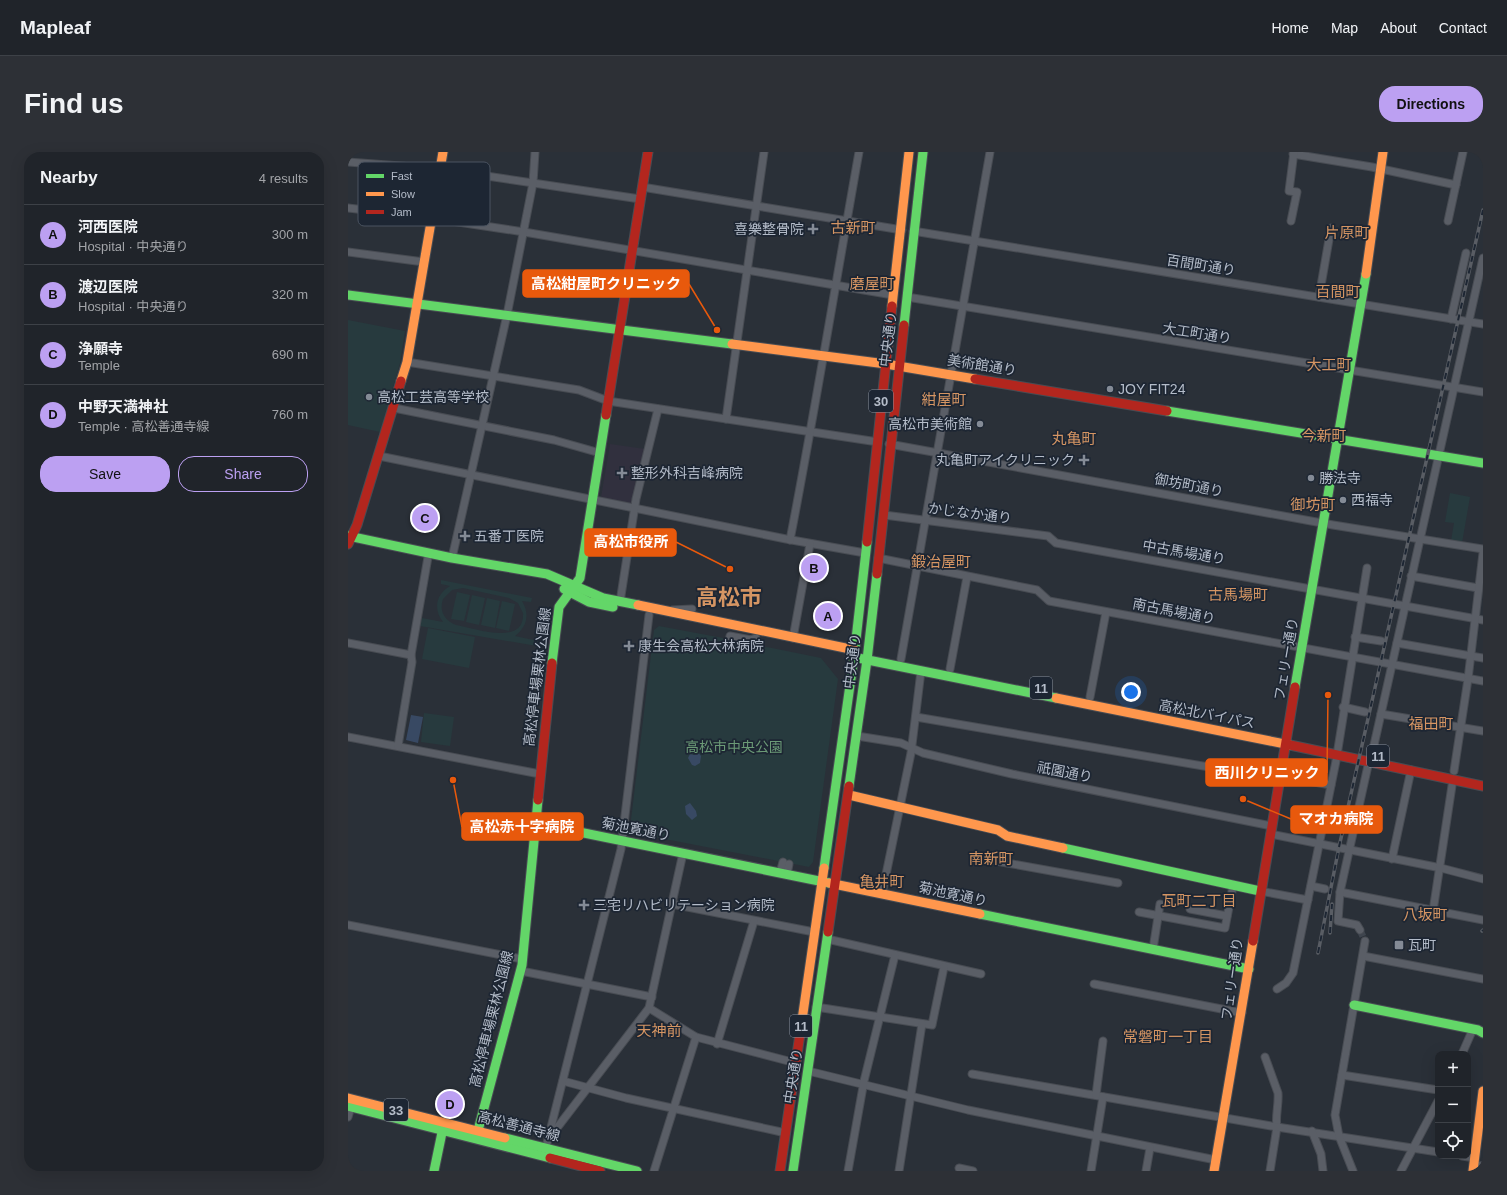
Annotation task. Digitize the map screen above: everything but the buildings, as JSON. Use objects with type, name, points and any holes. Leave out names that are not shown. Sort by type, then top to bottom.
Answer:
[{"type":"main road","points":[[441,162],[443,152]]},
{"type":"main road","name":"高松停車場栗林公園線","points":[[477,1135],[520,971],[557,612],[560,602],[573,589],[580,578],[648,152]]},
{"type":"main road","name":"中央通り","points":[[780,1171],[855,653],[909,152]]},
{"type":"main road","name":"中央通り","points":[[793,1171],[857,736],[884,515],[923,152]]},
{"type":"main road","name":"フェリー通り","points":[[1214,1171],[1242,1013],[1260,891],[1301,649],[1373,236],[1383,152]]},
{"type":"main road","points":[[349,540],[379,456],[407,362],[431,226]]},
{"type":"main road","name":"美術館通り","points":[[348,295],[886,364],[1483,463]]},
{"type":"main road","points":[[349,540],[536,579],[620,602],[793,638],[855,653]]},
{"type":"main road","points":[[349,540],[547,574],[597,604],[756,638],[855,653]]},
{"type":"main road","name":"高松北バイパス","points":[[855,653],[921,671],[1286,740]]},
{"type":"main road","name":"高松北バイパス","points":[[867,656],[901,659],[1090,697],[1453,775],[1483,786]]},
{"type":"main road","name":"高松北バイパス","points":[[1370,758],[1411,770],[1483,778]]},
{"type":"main road","points":[[849,795],[998,830],[1007,836],[1260,891]]},
{"type":"main road","name":"菊池寛通り","points":[[535,823],[1249,968]]},
{"type":"main road","points":[[1354,1006],[1483,1033]]},
{"type":"main road","points":[[1476,1165],[1483,1091]]},
{"type":"main road","name":"高松善通寺線","points":[[348,1098],[442,1127]]},
{"type":"main road","name":"高松善通寺線","points":[[350,1107],[477,1135],[546,1147],[600,1171]]},
{"type":"main road","points":[[434,1171],[442,1127]]},
{"type":"main road","name":"高松善通寺線","points":[[584,1165],[636,1171]]},
{"type":"street","points":[[452,558],[472,475],[524,232],[533,183],[535,152]]},
{"type":"street","points":[[726,419],[764,152]]},
{"type":"street","points":[[790,540],[811,433],[834,285],[859,152]]},
{"type":"street","points":[[901,659],[916,566],[990,152]]},
{"type":"street","points":[[1448,221],[1463,152]]},
{"type":"street","points":[[1291,221],[1297,192],[1290,191],[1294,153],[1456,185]]},
{"type":"street","points":[[348,162],[358,163]]},
{"type":"street","points":[[490,177],[640,199]]},
{"type":"street","name":"百間町通り","points":[[642,187],[1483,324]]},
{"type":"street","points":[[348,208],[358,209]]},
{"type":"street","points":[[485,226],[893,295]]},
{"type":"street","points":[[1319,298],[1331,228]]},
{"type":"street","points":[[348,252],[424,262]]},
{"type":"street","points":[[1451,319],[1466,254]]},
{"type":"street","points":[[1360,930],[1357,925],[1338,921],[1340,892],[1483,258]]},
{"type":"street","name":"大工町通り","points":[[907,297],[1483,392]]},
{"type":"street","name":"御坊町通り","points":[[407,362],[579,390],[608,401],[891,444],[1419,540],[1483,549]]},
{"type":"street","points":[[394,408],[554,440],[600,453]]},
{"type":"street","points":[[620,602],[635,507],[658,409]]},
{"type":"street","points":[[379,456],[593,500],[635,507],[810,544],[865,553]]},
{"type":"street","name":"かじなか通り","points":[[884,515],[1048,536],[1052,539]]},
{"type":"street","name":"中古馬場通り","points":[[1052,539],[1056,543],[1483,620]]},
{"type":"street","points":[[793,638],[810,544]]},
{"type":"street","points":[[1433,911],[1468,679],[1474,618],[1483,554]]},
{"type":"street","points":[[398,746],[412,662],[411,655],[428,557]]},
{"type":"street","name":"南古馬場通り","points":[[878,558],[1037,590],[1049,601],[1301,649],[1483,681]]},
{"type":"street","points":[[1277,989],[1286,983],[1293,972],[1331,786],[1367,568]]},
{"type":"street","points":[[950,669],[967,576]]},
{"type":"street","points":[[1411,576],[1478,588]]},
{"type":"street","points":[[668,612],[677,609],[692,609]]},
{"type":"street","points":[[1090,697],[1106,612]]},
{"type":"street","points":[[546,1147],[622,841],[639,728],[649,615]]},
{"type":"street","points":[[729,643],[730,636],[751,640],[756,638]]},
{"type":"street","points":[[1355,637],[1381,641]]},
{"type":"street","points":[[348,643],[411,655]]},
{"type":"street","points":[[1397,643],[1483,658]]},
{"type":"street","points":[[882,894],[901,808],[912,746],[921,671]]},
{"type":"street","points":[[1343,707],[1365,712]]},
{"type":"street","points":[[1381,714],[1483,731]]},
{"type":"street","points":[[916,717],[1331,786]]},
{"type":"street","points":[[348,736],[540,774]]},
{"type":"street","name":"祇園通り","points":[[857,736],[901,743],[912,746],[923,753],[1012,774],[1271,830],[1320,844],[1440,868],[1483,879]]},
{"type":"street","points":[[1392,859],[1411,770]]},
{"type":"street","points":[[546,1147],[649,1008],[683,853]]},
{"type":"street","points":[[996,861],[1118,883]]},
{"type":"street","points":[[784,874],[786,863]]},
{"type":"street","points":[[1139,912],[1225,928],[1233,886]]},
{"type":"street","points":[[1311,886],[1325,889]]},
{"type":"street","points":[[1260,891],[1308,900]]},
{"type":"street","points":[[1340,892],[1483,920]]},
{"type":"street","points":[[672,904],[814,932]]},
{"type":"street","points":[[1153,949],[1160,904]]},
{"type":"street","points":[[1190,909],[1228,916]]},
{"type":"street","points":[[717,1044],[754,921]]},
{"type":"street","points":[[348,925],[522,959]]},
{"type":"street","points":[[827,939],[944,967],[981,974]]},
{"type":"street","points":[[1353,1171],[1339,1136],[1335,1115],[1364,956],[1365,941]]},
{"type":"street","points":[[848,1171],[864,1085],[895,955]]},
{"type":"street","points":[[1364,956],[1483,979]]},
{"type":"street","points":[[804,1005],[932,1026],[944,967]]},
{"type":"street","points":[[520,971],[652,997]]},
{"type":"street","points":[[1094,984],[1242,1013]]},
{"type":"street","points":[[649,1008],[696,1037],[717,1044],[796,1063]]},
{"type":"street","points":[[899,1171],[922,1024]]},
{"type":"street","points":[[1463,1051],[1473,1030]]},
{"type":"street","points":[[654,1171],[696,1037]]},
{"type":"street","points":[[1091,1171],[1097,1137],[1103,1042]]},
{"type":"street","points":[[1265,1057],[1278,1093],[1277,1127],[1270,1171]]},
{"type":"street","points":[[808,1071],[911,1096],[1097,1137],[1216,1160]]},
{"type":"street","points":[[972,1074],[1277,1127],[1312,1131],[1435,1152]]},
{"type":"street","points":[[1342,1075],[1435,1090]]},
{"type":"street","points":[[563,1081],[673,1108],[786,1132]]},
{"type":"street","points":[[348,1117],[350,1107]]},
{"type":"street","points":[[1401,1171],[1435,1108]]},
{"type":"street","points":[[1312,1131],[1321,1154],[1323,1171]]},
{"type":"street","points":[[1146,1171],[1150,1148]]},
{"type":"street","points":[[1467,1159],[1476,1165]]},
{"type":"street","points":[[959,1168],[973,1171]]},
{"type":"shaded area","name":"整形外科吉峰病院","points":[[610,444],[645,449],[632,504],[601,497]]},
{"type":"green space","name":"高松工芸高等学校","points":[[348,320],[405,331],[400,363],[380,432],[348,425]]},
{"type":"green space","points":[[1450,493],[1470,497],[1462,543],[1451,541],[1454,523],[1445,522]]},
{"type":"green space","points":[[441,580],[532,598],[531,602],[522,601],[526,611],[526,620],[522,629],[515,636],[538,641],[537,646],[420,626],[422,618],[443,622],[437,607],[439,597],[445,589],[450,586],[441,584]],"holes":[[[463,588],[509,598],[518,603],[523,613],[521,623],[516,630],[507,633],[497,633],[456,625],[448,621],[442,611],[443,599],[452,590]]]},
{"type":"green space","points":[[457,592],[470,595],[464,621],[451,619]]},
{"type":"green space","points":[[472,595],[485,598],[479,625],[466,622]]},
{"type":"green space","points":[[487,598],[500,601],[495,628],[481,625]]},
{"type":"green space","points":[[502,601],[515,604],[509,631],[496,628]]},
{"type":"green space","name":"高松市中央公園","points":[[659,626],[723,638],[725,642],[746,647],[767,647],[821,658],[838,679],[813,862],[809,867],[634,833],[630,828],[654,630]]},
{"type":"green space","points":[[428,628],[475,637],[469,668],[422,659]]},
{"type":"green space","points":[[424,713],[454,717],[450,746],[421,742]]},
{"type":"water","points":[[411,715],[423,717],[418,743],[406,740]]},
{"type":"water","points":[[697,751],[701,756],[700,763],[695,766],[692,765],[688,758],[690,754],[694,755]]},
{"type":"water","points":[[690,803],[696,811],[697,816],[692,820],[686,814],[685,806]]},
{"type":"tunnel","points":[[1360,930],[1365,941]]},
{"type":"railway","points":[[1318,953],[1339,847],[1483,210]]},
{"type":"railway","points":[[1330,933],[1332,904]]},
{"type":"traffic: fast","points":[[904,325],[923,152]]},
{"type":"traffic: fast","points":[[1295,687],[1366,274]]},
{"type":"traffic: fast","points":[[348,295],[732,344]]},
{"type":"traffic: fast","points":[[1167,411],[1483,463]]},
{"type":"traffic: fast","points":[[552,663],[559,607],[580,578],[606,415]]},
{"type":"traffic: fast","points":[[348,536],[452,558],[547,574],[603,598],[638,605]]},
{"type":"traffic: fast","points":[[824,868],[854,657],[867,542]]},
{"type":"traffic: fast","points":[[849,786],[867,660],[877,574]]},
{"type":"traffic: fast","points":[[564,589],[589,602],[613,607]]},
{"type":"traffic: fast","points":[[858,658],[1056,698]]},
{"type":"traffic: fast","points":[[476,1138],[522,965],[538,800]]},
{"type":"traffic: fast","points":[[535,823],[829,883]]},
{"type":"traffic: fast","points":[[1063,848],[1260,891]]},
{"type":"traffic: fast","points":[[980,914],[1249,969]]},
{"type":"traffic: fast","points":[[793,1171],[828,932]]},
{"type":"traffic: fast","points":[[1354,1005],[1478,1030],[1483,1033]]},
{"type":"traffic: fast","points":[[348,1106],[550,1158]]},
{"type":"traffic: fast","points":[[434,1171],[444,1123]]},
{"type":"traffic: fast","points":[[505,1138],[637,1171]]},
{"type":"traffic: slow","points":[[441,162],[443,152]]},
{"type":"traffic: slow","points":[[892,306],[909,152]]},
{"type":"traffic: slow","points":[[1366,274],[1383,152]]},
{"type":"traffic: slow","points":[[401,381],[407,362],[430,226]]},
{"type":"traffic: slow","points":[[732,344],[886,364],[975,379]]},
{"type":"traffic: slow","points":[[638,605],[855,650]]},
{"type":"traffic: slow","points":[[1056,698],[1290,745]]},
{"type":"traffic: slow","points":[[849,795],[998,830],[1007,836],[1063,848]]},
{"type":"traffic: slow","points":[[800,1034],[824,868]]},
{"type":"traffic: slow","points":[[829,883],[980,914]]},
{"type":"traffic: slow","points":[[1214,1171],[1253,941]]},
{"type":"traffic: slow","points":[[1473,1171],[1483,1091]]},
{"type":"traffic: slow","points":[[348,1098],[505,1138]]},
{"type":"traffic: jam","points":[[606,415],[648,152]]},
{"type":"traffic: jam","points":[[867,542],[892,306]]},
{"type":"traffic: jam","points":[[877,574],[904,325]]},
{"type":"traffic: jam","points":[[975,379],[1167,411]]},
{"type":"traffic: jam","points":[[348,544],[357,525],[401,381]]},
{"type":"traffic: jam","points":[[538,800],[552,663]]},
{"type":"traffic: jam","points":[[1253,941],[1295,687]]},
{"type":"traffic: jam","points":[[1290,745],[1483,786]]},
{"type":"traffic: jam","points":[[828,932],[849,786]]},
{"type":"traffic: jam","points":[[780,1171],[800,1034]]},
{"type":"traffic: jam","points":[[550,1158],[600,1171]]},
{"type":"place","name":"喜樂整骨院","points":[[813,229]]},
{"type":"place","name":"高松紺屋町クリニック","points":[[717,330]]},
{"type":"place","name":"JOY FIT24","points":[[1110,389]]},
{"type":"place","name":"高松工芸高等学校","points":[[369,397]]},
{"type":"place","name":"高松市美術館","points":[[980,424]]},
{"type":"place","name":"丸亀町アイクリニック","points":[[1084,460]]},
{"type":"place","name":"整形外科吉峰病院","points":[[622,473]]},
{"type":"place","name":"勝法寺","points":[[1311,478]]},
{"type":"place","name":"西福寺","points":[[1343,500]]},
{"type":"place","name":"浄願寺","points":[[425,518]]},
{"type":"place","name":"五番丁医院","points":[[465,536]]},
{"type":"place","name":"渡辺医院","points":[[814,568]]},
{"type":"place","name":"高松市役所","points":[[730,569]]},
{"type":"place","name":"河西医院","points":[[828,616]]},
{"type":"place","name":"康生会高松大林病院","points":[[629,646]]},
{"type":"place","name":"西川クリニック","points":[[1328,695]]},
{"type":"place","name":"高松赤十字病院","points":[[453,780]]},
{"type":"place","name":"マオカ病院","points":[[1243,799]]},
{"type":"place","name":"三宅リハビリテーション病院","points":[[584,905]]},
{"type":"place","name":"瓦町","points":[[1399,945]]},
{"type":"place","name":"中野天満神社","points":[[450,1104]]},
{"type":"district","name":"古新町","points":[[853,228]]},
{"type":"district","name":"片原町","points":[[1347,233]]},
{"type":"district","name":"磨屋町","points":[[872,284]]},
{"type":"district","name":"百間町","points":[[1338,292]]},
{"type":"district","name":"大工町","points":[[1329,365]]},
{"type":"district","name":"紺屋町","points":[[944,400]]},
{"type":"district","name":"今新町","points":[[1324,436]]},
{"type":"district","name":"丸亀町","points":[[1074,439]]},
{"type":"district","name":"御坊町","points":[[1313,505]]},
{"type":"district","name":"鍛冶屋町","points":[[941,562]]},
{"type":"district","name":"古馬場町","points":[[1238,595]]},
{"type":"district","name":"高松市","points":[[729,597]]},
{"type":"district","name":"福田町","points":[[1431,724]]},
{"type":"district","name":"南新町","points":[[991,859]]},
{"type":"district","name":"亀井町","points":[[882,882]]},
{"type":"district","name":"瓦町二丁目","points":[[1199,901]]},
{"type":"district","name":"八坂町","points":[[1425,915]]},
{"type":"district","name":"天神前","points":[[659,1031]]},
{"type":"district","name":"常磐町一丁目","points":[[1168,1037]]}]
